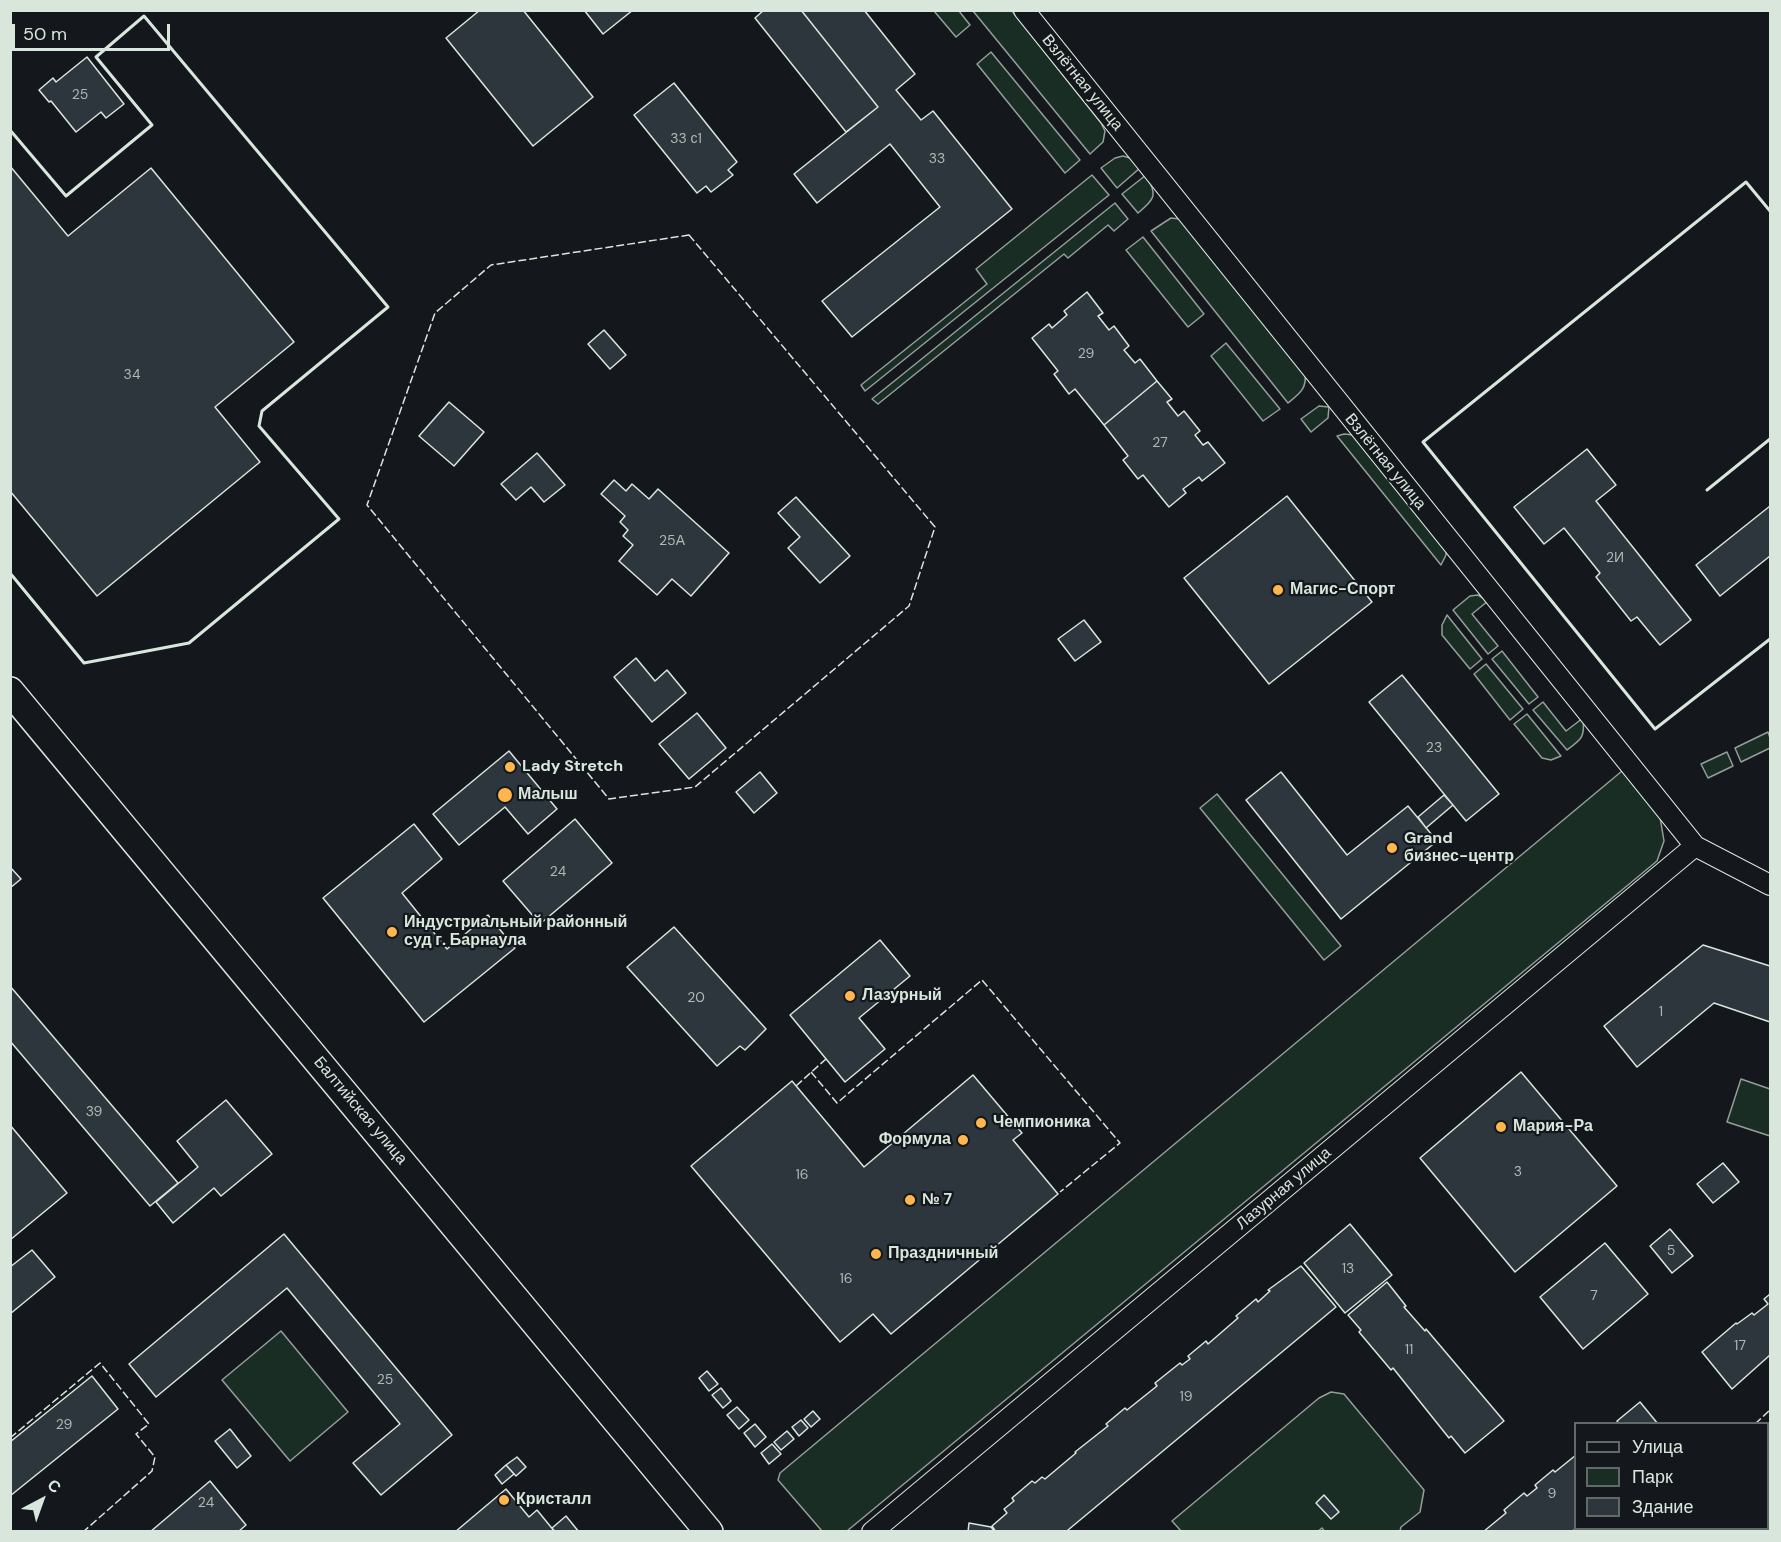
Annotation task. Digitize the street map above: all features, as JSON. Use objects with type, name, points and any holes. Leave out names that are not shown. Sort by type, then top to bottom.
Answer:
[{"type":"main road","name":"Балтийская улица","points":[[10,691],[709,1532]]},
{"type":"street","name":"Взлётная улица","points":[[1024,10],[1695,846],[1770,885]]},
{"type":"street","name":"Лазурная улица","points":[[872,1532],[1695,846]]},
{"type":"green space","points":[[934,11],[959,11],[970,25],[956,37]]},
{"type":"green space","points":[[973,11],[1012,11],[1101,123],[1105,131],[1103,142],[1090,154]]},
{"type":"green space","points":[[991,52],[1080,160],[1065,173],[977,64]]},
{"type":"green space","points":[[1123,156],[1130,158],[1140,168],[1117,188],[1101,168],[1115,158]]},
{"type":"green space","points":[[1092,175],[1109,195],[865,391],[861,385],[987,284],[976,269]]},
{"type":"green space","points":[[1146,175],[1152,187],[1153,196],[1138,213],[1122,194]]},
{"type":"green space","points":[[1115,203],[1128,219],[1114,231],[1108,225],[1068,258],[1064,254],[878,404],[872,399]]},
{"type":"green space","points":[[1171,218],[1180,219],[1305,374],[1303,387],[1299,394],[1288,403],[1151,231]]},
{"type":"green space","points":[[1143,237],[1204,314],[1188,327],[1126,250]]},
{"type":"green space","points":[[1226,343],[1280,409],[1263,421],[1211,356]]},
{"type":"green space","points":[[1319,406],[1329,407],[1328,418],[1311,432],[1301,419]]},
{"type":"green space","points":[[1354,435],[1446,548],[1446,555],[1441,565],[1337,436]]},
{"type":"green space","points":[[1478,595],[1488,601],[1472,614],[1498,646],[1488,654],[1453,610],[1470,596]]},
{"type":"green space","points":[[1447,615],[1482,659],[1470,669],[1442,635],[1442,625]]},
{"type":"green space","points":[[1502,651],[1538,697],[1529,704],[1492,659]]},
{"type":"green space","points":[[1486,664],[1523,709],[1510,720],[1474,674]]},
{"type":"green space","points":[[1543,702],[1566,731],[1583,718],[1581,737],[1567,750],[1533,710]]},
{"type":"green space","points":[[1527,714],[1561,756],[1551,760],[1542,758],[1514,724]]},
{"type":"green space","points":[[1768,732],[1770,748],[1741,762],[1735,748]]},
{"type":"green space","points":[[1727,752],[1733,766],[1708,778],[1701,764]]},
{"type":"green space","points":[[1622,771],[1660,817],[1664,841],[1657,861],[847,1531],[822,1531],[778,1480],[780,1473]]},
{"type":"green space","points":[[1217,794],[1341,946],[1324,960],[1200,808]]},
{"type":"green space","points":[[1741,1079],[1770,1089],[1770,1136],[1727,1122]]},
{"type":"green space","points":[[281,1331],[348,1412],[290,1461],[222,1380]]},
{"type":"green space","points":[[1331,1392],[1344,1394],[1424,1490],[1420,1512],[1401,1527],[1400,1531],[1325,1532],[1322,1528],[1317,1532],[1182,1532],[1172,1521],[1319,1398]]},
{"type":"green space","points":[[1770,1434],[1770,1531],[1656,1531],[1769,1530]]},
{"type":"building","points":[[480,10],[523,10],[593,97],[533,146],[446,38]]},
{"type":"building","points":[[584,10],[633,10],[603,34]]},
{"type":"building","points":[[764,10],[801,10],[878,107],[846,132],[755,18]]},
{"type":"building","points":[[801,10],[864,10],[915,74],[896,90],[921,120],[933,111],[1012,209],[852,337],[822,301],[940,207],[890,144],[817,203],[794,174],[878,107]]},
{"type":"building","points":[[87,57],[124,104],[106,118],[101,112],[76,132],[39,90],[53,78],[56,82]]},
{"type":"building","points":[[674,83],[737,162],[728,170],[733,175],[711,192],[706,186],[697,193],[634,115]]},
{"type":"building","points":[[10,166],[68,236],[151,168],[294,342],[215,407],[260,462],[97,596],[10,491]]},
{"type":"building","points":[[1087,292],[1103,313],[1098,316],[1109,330],[1114,326],[1129,346],[1124,350],[1135,363],[1140,359],[1157,381],[1104,425],[1075,389],[1069,394],[1054,374],[1058,371],[1032,338],[1049,324],[1052,328],[1067,315],[1064,311]]},
{"type":"building","points":[[604,330],[626,355],[610,369],[588,344]]},
{"type":"building","points":[[1157,381],[1172,399],[1167,402],[1178,416],[1184,411],[1200,431],[1195,435],[1203,445],[1208,442],[1225,463],[1202,481],[1199,477],[1183,489],[1186,493],[1169,507],[1143,475],[1138,479],[1123,460],[1128,456],[1104,425]]},
{"type":"building","points":[[449,402],[484,432],[454,466],[419,436]]},
{"type":"building","points":[[1587,449],[1616,485],[1596,501],[1691,620],[1660,645],[1637,617],[1631,621],[1596,577],[1600,573],[1564,528],[1544,544],[1514,507]]},
{"type":"building","points":[[537,453],[565,485],[544,502],[531,487],[516,500],[501,484]]},
{"type":"building","points":[[614,480],[626,491],[632,484],[649,499],[658,489],[729,553],[691,596],[672,579],[657,595],[619,561],[633,545],[623,536],[628,530],[620,522],[625,516],[601,494]]},
{"type":"building","name":"Магис-Спорт","points":[[1287,496],[1372,602],[1269,684],[1184,578]]},
{"type":"building","points":[[796,497],[850,556],[820,583],[788,548],[800,537],[778,513]]},
{"type":"building","points":[[1770,506],[1770,556],[1720,596],[1696,565]]},
{"type":"building","points":[[1084,620],[1101,642],[1075,661],[1058,639]]},
{"type":"building","points":[[636,658],[655,681],[667,670],[686,693],[652,722],[614,677]]},
{"type":"building","points":[[1402,675],[1499,794],[1466,821],[1369,702]]},
{"type":"building","points":[[697,713],[726,748],[689,779],[659,744]]},
{"type":"building","points":[[509,751],[557,809],[528,834],[505,807],[459,845],[433,814]]},
{"type":"building","points":[[760,772],[777,793],[754,813],[736,792]]},
{"type":"building","name":"Grand бизнес-центр","points":[[1281,772],[1347,855],[1408,806],[1437,841],[1341,919],[1246,800]]},
{"type":"building","points":[[1444,795],[1453,805],[1426,828],[1418,817]]},
{"type":"building","points":[[575,819],[612,863],[540,924],[503,881]]},
{"type":"building","name":"Индустриальный районный суд г. Барнаула","points":[[414,824],[442,859],[402,893],[447,949],[488,915],[515,948],[424,1022],[323,898]]},
{"type":"building","points":[[10,867],[21,879],[10,888]]},
{"type":"building","points":[[674,927],[766,1029],[745,1050],[740,1046],[717,1066],[627,967]]},
{"type":"building","name":"Лазурный","points":[[880,940],[910,976],[859,1018],[885,1049],[845,1082],[790,1015]]},
{"type":"building","points":[[1703,945],[1770,966],[1770,1022],[1714,1003],[1637,1067],[1604,1026]]},
{"type":"building","points":[[10,986],[178,1183],[150,1206],[10,1041]]},
{"type":"building","points":[[1521,1072],[1617,1186],[1515,1272],[1420,1158]]},
{"type":"building","name":"Праздничный","points":[[973,1075],[1022,1133],[1013,1140],[1058,1194],[891,1334],[873,1314],[840,1342],[691,1166],[792,1081],[864,1167]]},
{"type":"building","points":[[226,1100],[272,1154],[221,1196],[214,1188],[173,1223],[156,1202],[198,1167],[177,1141]]},
{"type":"building","points":[[10,1125],[67,1193],[10,1240]]},
{"type":"building","points":[[1723,1163],[1739,1182],[1713,1203],[1697,1184]]},
{"type":"building","points":[[1350,1224],[1392,1275],[1345,1313],[1304,1263]]},
{"type":"building","points":[[1670,1229],[1693,1256],[1672,1273],[1650,1246]]},
{"type":"building","points":[[284,1234],[452,1435],[381,1495],[353,1463],[400,1424],[287,1288],[156,1397],[129,1364]]},
{"type":"building","points":[[1605,1243],[1648,1294],[1583,1349],[1540,1297]]},
{"type":"building","points":[[32,1250],[55,1277],[10,1314],[10,1267]]},
{"type":"building","points":[[1301,1266],[1336,1307],[1068,1530],[1070,1532],[996,1532],[992,1526],[1007,1513],[1004,1509],[1014,1501],[1012,1498],[1032,1481],[1035,1483],[1042,1477],[1045,1479],[1108,1426],[1106,1424],[1125,1408],[1127,1410],[1157,1386],[1155,1383],[1180,1363],[1182,1365],[1190,1359],[1188,1356],[1206,1341],[1208,1344],[1256,1299],[1258,1302],[1270,1291],[1268,1290]]},
{"type":"building","points":[[1387,1282],[1406,1306],[1404,1307],[1425,1331],[1426,1329],[1504,1421],[1465,1453],[1451,1436],[1449,1438],[1393,1368],[1391,1370],[1359,1332],[1361,1330],[1348,1315]]},
{"type":"building","points":[[1770,1294],[1770,1355],[1732,1389],[1702,1352],[1736,1323],[1752,1313],[1754,1315],[1768,1304],[1764,1299]]},
{"type":"building","points":[[707,1371],[718,1384],[709,1391],[699,1378]]},
{"type":"building","points":[[92,1376],[118,1409],[10,1496],[10,1442]]},
{"type":"building","points":[[721,1388],[731,1401],[723,1408],[712,1395]]},
{"type":"building","points":[[1640,1402],[1656,1422],[1618,1422]]},
{"type":"building","points":[[737,1407],[749,1420],[739,1429],[727,1415]]},
{"type":"building","points":[[813,1411],[820,1419],[811,1427],[804,1419]]},
{"type":"building","points":[[801,1420],[808,1428],[799,1436],[792,1427]]},
{"type":"building","points":[[755,1424],[766,1437],[755,1447],[744,1433]]},
{"type":"building","points":[[230,1429],[251,1456],[237,1468],[215,1441]]},
{"type":"building","points":[[787,1431],[794,1439],[781,1450],[774,1442]]},
{"type":"building","points":[[772,1444],[781,1454],[769,1464],[761,1453]]},
{"type":"building","points":[[517,1457],[526,1467],[516,1476],[506,1465]]},
{"type":"building","points":[[1574,1457],[1574,1530],[1572,1532],[1483,1532],[1506,1513],[1504,1510],[1524,1493],[1527,1496],[1537,1488],[1535,1485],[1553,1470],[1555,1472]]},
{"type":"building","points":[[506,1465],[514,1474],[502,1484],[495,1475]]},
{"type":"building","points":[[210,1481],[246,1525],[238,1532],[150,1532]]},
{"type":"building","name":"Кристалл","points":[[506,1489],[529,1517],[537,1510],[555,1532],[455,1532]]},
{"type":"building","points":[[1324,1495],[1339,1512],[1331,1519],[1316,1503]]},
{"type":"building","points":[[566,1516],[579,1532],[555,1532],[552,1528]]},
{"type":"building","points":[[969,1523],[991,1527],[995,1532],[968,1532]]},
{"type":"fence","points":[[689,235],[935,527],[909,606],[695,787],[609,799],[367,505],[435,313],[491,265],[689,235]]},
{"type":"fence","points":[[811,1072],[837,1103],[982,980],[1120,1143],[1060,1192]]},
{"type":"fence","points":[[796,1086],[826,1059]]},
{"type":"fence","points":[[10,1438],[100,1363],[149,1424],[136,1434],[155,1457],[152,1471],[83,1532]]},
{"type":"fence","points":[[1757,1422],[1770,1410]]},
{"type":"wall","points":[[10,130],[66,196],[152,125],[96,57],[144,16],[388,307],[262,411],[259,426],[339,519],[189,643],[84,663],[10,573]]},
{"type":"wall","points":[[1770,211],[1746,182],[1423,442],[1655,729],[1770,639]]},
{"type":"wall","points":[[1707,490],[1770,439]]},
{"type":"place","name":"Магис-Спорт","points":[[1278,590]]},
{"type":"place","name":"Lady Stretch","points":[[510,767]]},
{"type":"place","name":"Малыш","points":[[505,795]]},
{"type":"place","name":"Grand бизнес-центр","points":[[1392,848]]},
{"type":"place","name":"Индустриальный районный суд г. Барнаула","points":[[392,932]]},
{"type":"place","name":"Лазурный","points":[[850,996]]},
{"type":"place","name":"Чемпионика","points":[[981,1123]]},
{"type":"place","name":"Мария-Ра","points":[[1501,1127]]},
{"type":"place","name":"Формула","points":[[963,1140]]},
{"type":"place","name":"№ 7","points":[[910,1200]]},
{"type":"place","name":"Праздничный","points":[[876,1254]]},
{"type":"place","name":"Кристалл","points":[[504,1500]]}]
